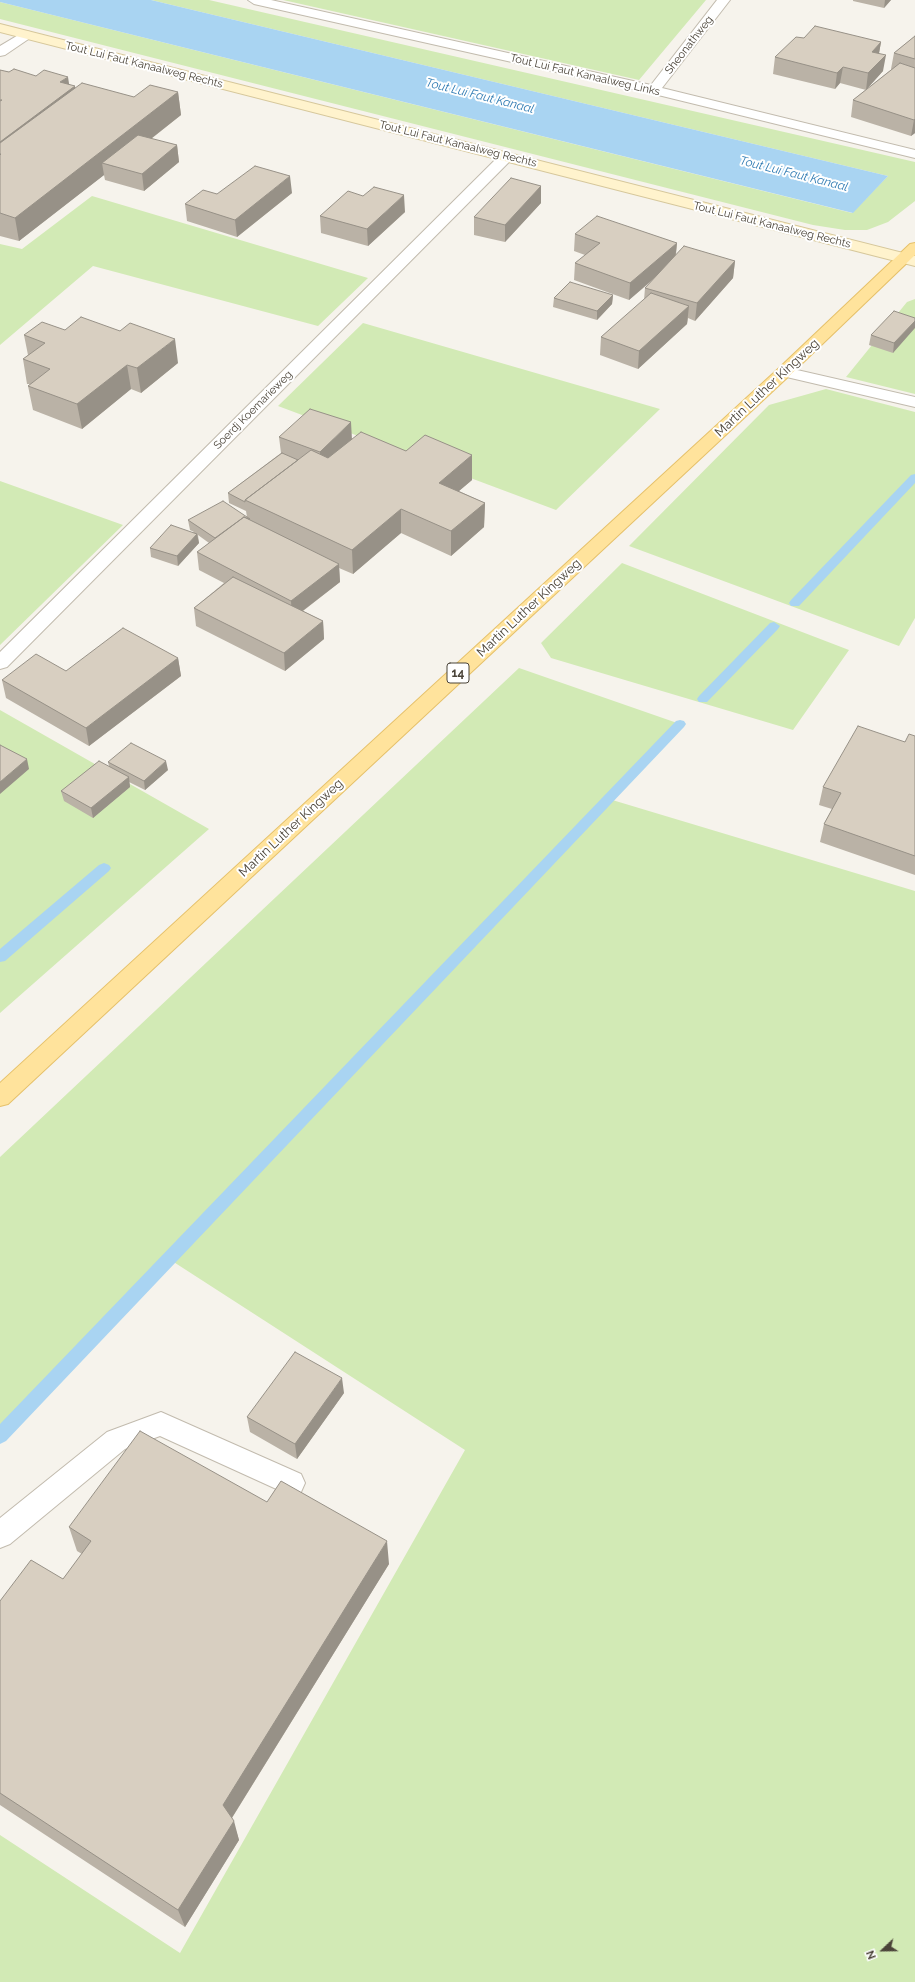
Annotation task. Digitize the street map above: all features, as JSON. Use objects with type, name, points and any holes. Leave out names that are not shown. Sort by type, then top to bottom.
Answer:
[{"type":"main road","name":"Martin Luther Kingweg","points":[[0,1097],[911,256]]},
{"type":"street","name":"Tout Lui Faut Kanaalweg Links","points":[[254,0],[654,90],[915,154]]},
{"type":"street","name":"Sheonathweg","points":[[654,90],[724,0]]},
{"type":"street","name":"Tout Lui Faut Kanaalweg Rechts","points":[[0,28],[506,157],[911,256]]},
{"type":"street","points":[[0,52],[25,35]]},
{"type":"street","name":"Soerdj Koemarieweg","points":[[0,663],[506,157]]},
{"type":"street","points":[[784,372],[915,402]]},
{"type":"street","points":[[0,1535],[116,1440],[161,1424],[292,1483]]},
{"type":"green space","points":[[151,0],[209,0],[915,162],[915,201],[888,222],[867,230],[845,230],[813,225],[0,19],[0,2],[852,213],[888,176]]},
{"type":"green space","points":[[283,0],[706,0],[639,80]]},
{"type":"green space","points":[[92,196],[368,278],[318,326],[93,266],[0,345],[0,244],[22,249]]},
{"type":"green space","points":[[915,299],[915,394],[846,377],[907,302]]},
{"type":"green space","points":[[363,323],[660,409],[556,510],[278,406]]},
{"type":"green space","points":[[826,389],[915,412],[915,618],[899,646],[629,546],[769,405]]},
{"type":"green space","points":[[0,481],[123,525],[0,645]]},
{"type":"green space","points":[[622,563],[849,650],[793,730],[551,658],[541,643]]},
{"type":"green space","points":[[519,668],[680,724],[609,799],[915,891],[915,1982],[0,1982],[0,1835],[180,1953],[465,1450],[169,1259],[0,1436],[0,1157]]},
{"type":"green space","points":[[0,710],[209,829],[0,1013]]},
{"type":"water","name":"Tout Lui Faut Kanaal","points":[[0,0],[151,0],[888,176],[853,213],[0,2]]},
{"type":"building","points":[[815,26],[881,42],[872,52],[886,55],[868,73],[843,67],[837,73],[775,57],[796,37],[804,38]]},
{"type":"building","points":[[915,36],[915,59],[894,53]]},
{"type":"building","points":[[900,63],[915,68],[914,120],[853,100]]},
{"type":"building","points":[[14,69],[36,76],[44,70],[68,77],[60,82],[75,86],[0,142],[0,101],[2,100],[0,100],[0,70],[9,72]]},
{"type":"building","points":[[82,83],[134,97],[150,85],[178,92],[15,218],[0,213],[0,143]]},
{"type":"building","points":[[138,135],[177,145],[142,174],[102,163]]},
{"type":"building","points":[[255,166],[290,176],[235,220],[185,204],[203,190],[217,194]]},
{"type":"building","points":[[511,178],[541,186],[505,225],[474,217]]},
{"type":"building","points":[[374,187],[404,195],[367,229],[320,216],[348,191],[363,196]]},
{"type":"building","points":[[597,216],[677,243],[630,283],[575,263],[600,243],[575,234]]},
{"type":"building","points":[[684,246],[735,261],[697,303],[645,288]]},
{"type":"building","points":[[570,282],[613,295],[597,311],[554,298]]},
{"type":"building","points":[[651,293],[689,306],[639,351],[601,337]]},
{"type":"building","points":[[894,311],[915,318],[915,321],[894,343],[871,335]]},
{"type":"building","points":[[81,317],[120,331],[130,323],[175,339],[137,368],[127,365],[77,404],[28,386],[50,369],[23,359],[45,343],[24,335],[42,322],[65,330]]},
{"type":"building","points":[[310,409],[351,422],[320,452],[279,437]]},
{"type":"building","points":[[361,432],[406,451],[425,435],[472,455],[439,483],[485,503],[451,531],[401,509],[352,550],[245,500],[311,450],[328,458]]},
{"type":"building","points":[[282,453],[298,460],[245,500],[245,502],[228,493]]},
{"type":"building","points":[[223,501],[250,519],[244,517],[215,538],[188,520]]},
{"type":"building","points":[[244,517],[339,564],[291,601],[197,552]]},
{"type":"building","points":[[171,525],[197,534],[177,556],[150,548]]},
{"type":"building","points":[[233,577],[323,621],[284,653],[194,608]]},
{"type":"building","points":[[123,628],[178,658],[86,728],[2,680],[36,654],[66,671]]},
{"type":"building","points":[[858,726],[905,742],[909,734],[915,736],[915,856],[824,824],[841,793],[823,787]]},
{"type":"building","points":[[131,743],[166,761],[144,781],[108,762]]},
{"type":"building","points":[[0,745],[27,759],[0,782]]},
{"type":"building","points":[[99,761],[129,777],[91,808],[61,791]]},
{"type":"building","points":[[295,1352],[342,1378],[295,1444],[247,1417]]},
{"type":"building","points":[[140,1431],[267,1502],[281,1481],[387,1541],[223,1805],[234,1821],[178,1910],[0,1793],[0,1601],[31,1560],[63,1579],[91,1541],[69,1527]]},
{"type":"waterway","points":[[795,603],[915,477]]},
{"type":"waterway","points":[[703,699],[774,626]]},
{"type":"waterway","points":[[0,1436],[680,724]]},
{"type":"waterway","points":[[0,957],[104,868]]}]
